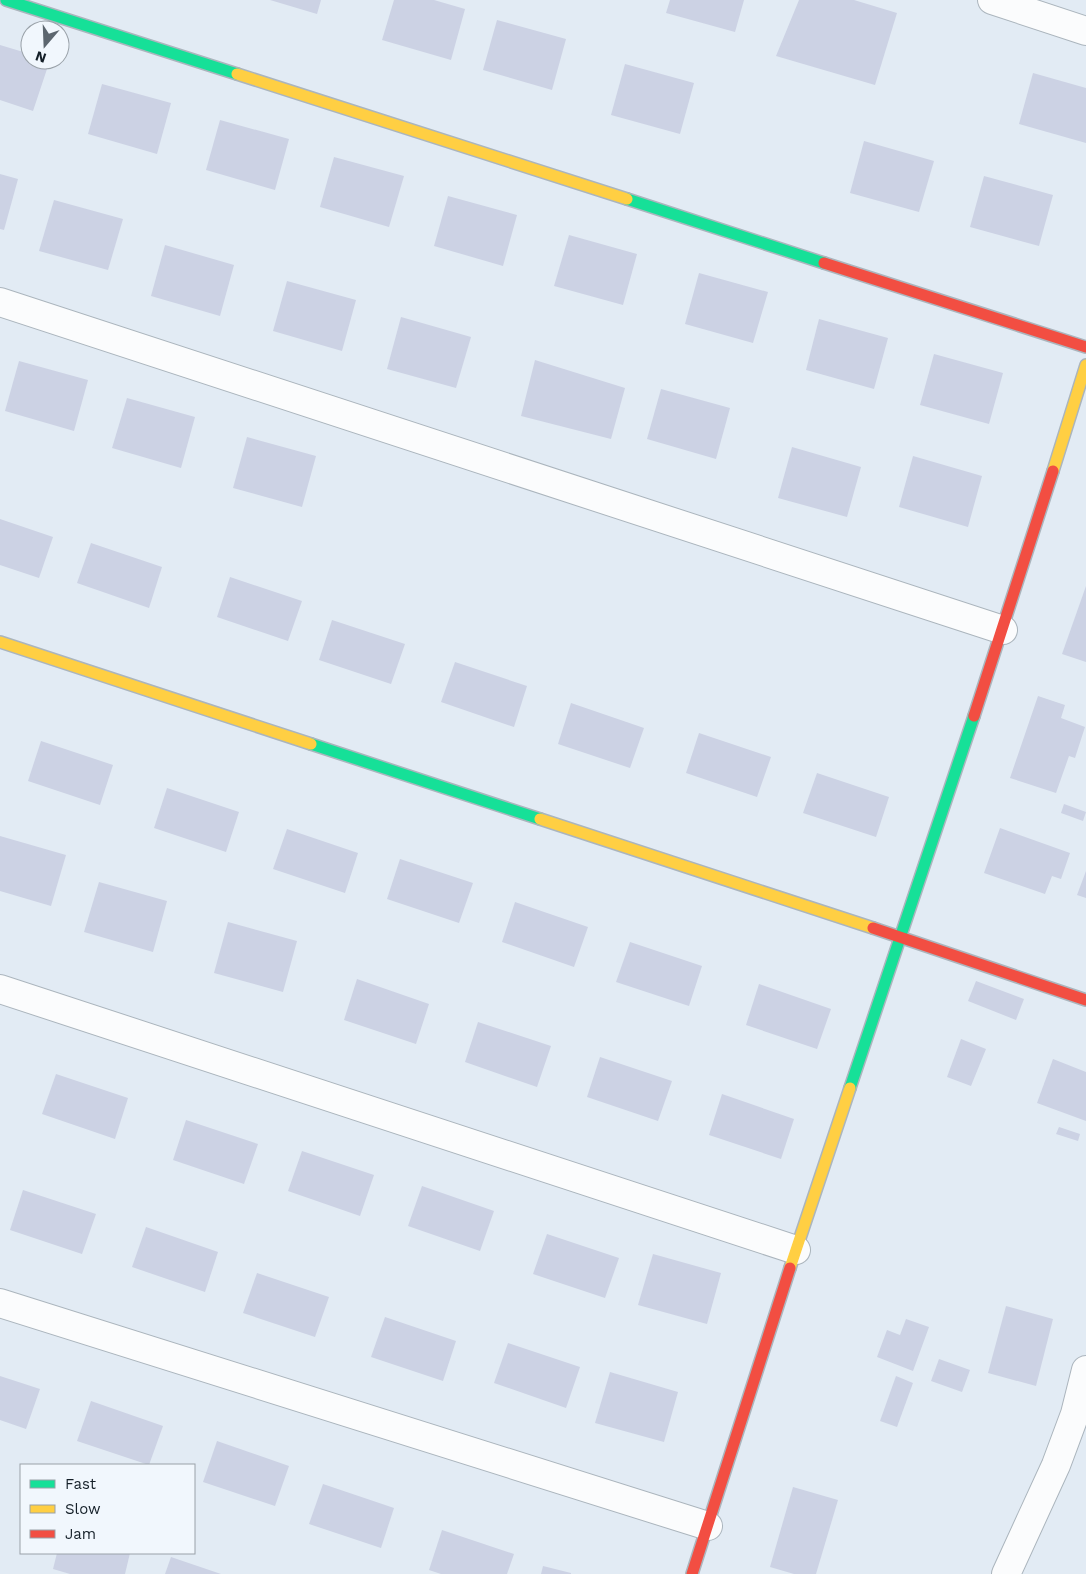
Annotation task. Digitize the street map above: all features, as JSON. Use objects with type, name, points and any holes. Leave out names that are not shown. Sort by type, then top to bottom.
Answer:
[{"type":"street","points":[[6,0],[1086,347]]},
{"type":"street","points":[[992,0],[1086,31]]},
{"type":"street","points":[[0,302],[1003,630]]},
{"type":"street","points":[[692,1574],[796,1250],[1003,630],[1086,364]]},
{"type":"street","points":[[0,642],[902,937],[1086,1000]]},
{"type":"street","points":[[0,989],[796,1250]]},
{"type":"street","points":[[0,1303],[708,1526]]},
{"type":"street","points":[[1006,1574],[1012,1558],[1035,1515],[1056,1466],[1075,1414],[1086,1370]]},
{"type":"building","points":[[270,0],[321,0],[317,14]]},
{"type":"building","points":[[394,0],[434,0],[465,9],[451,60],[382,40]]},
{"type":"building","points":[[670,0],[744,0],[735,32],[666,13]]},
{"type":"building","points":[[799,0],[854,0],[897,13],[875,85],[776,56]]},
{"type":"building","points":[[497,20],[566,39],[552,90],[483,70]]},
{"type":"building","points":[[0,45],[20,51],[20,70],[47,70],[33,111],[0,100]]},
{"type":"building","points":[[625,64],[694,83],[680,134],[611,115]]},
{"type":"building","points":[[1033,73],[1086,88],[1086,143],[1019,124]]},
{"type":"building","points":[[102,84],[171,103],[157,154],[88,134]]},
{"type":"building","points":[[220,120],[289,139],[275,190],[206,170]]},
{"type":"building","points":[[864,141],[934,161],[919,212],[850,193]]},
{"type":"building","points":[[334,157],[404,176],[389,227],[320,207]]},
{"type":"building","points":[[0,174],[18,179],[4,230],[0,229]]},
{"type":"building","points":[[984,176],[1053,195],[1039,246],[970,227]]},
{"type":"building","points":[[448,196],[517,215],[503,266],[434,246]]},
{"type":"building","points":[[54,200],[123,219],[108,270],[39,251]]},
{"type":"building","points":[[569,235],[637,254],[623,305],[554,286]]},
{"type":"building","points":[[165,245],[234,265],[220,316],[151,296]]},
{"type":"building","points":[[699,273],[768,292],[753,343],[685,324]]},
{"type":"building","points":[[287,281],[356,300],[342,351],[273,331]]},
{"type":"building","points":[[401,317],[471,337],[456,388],[387,369]]},
{"type":"building","points":[[819,319],[888,338],[874,389],[806,370]]},
{"type":"building","points":[[934,354],[1003,373],[989,424],[920,405]]},
{"type":"building","points":[[535,360],[625,388],[611,439],[521,416]]},
{"type":"building","points":[[19,361],[88,380],[74,431],[5,411]]},
{"type":"building","points":[[661,389],[730,408],[716,459],[647,439]]},
{"type":"building","points":[[127,398],[195,417],[181,468],[112,448]]},
{"type":"building","points":[[247,437],[316,456],[302,507],[233,488]]},
{"type":"building","points":[[792,447],[861,467],[847,517],[778,498]]},
{"type":"building","points":[[913,456],[982,476],[968,527],[899,507]]},
{"type":"building","points":[[0,519],[53,537],[39,578],[0,565]]},
{"type":"building","points":[[91,543],[162,567],[149,608],[77,583]]},
{"type":"building","points":[[230,577],[302,601],[288,641],[217,617]]},
{"type":"building","points":[[1086,586],[1086,662],[1062,654]]},
{"type":"building","points":[[332,620],[405,644],[391,684],[319,660]]},
{"type":"building","points":[[455,662],[527,686],[514,727],[441,702]]},
{"type":"building","points":[[1038,696],[1065,705],[1061,718],[1085,727],[1075,758],[1069,756],[1056,793],[1010,778]]},
{"type":"building","points":[[571,703],[644,728],[630,768],[558,744]]},
{"type":"building","points":[[699,733],[771,757],[757,797],[686,773]]},
{"type":"building","points":[[41,741],[113,765],[100,805],[28,781]]},
{"type":"building","points":[[817,773],[889,797],[876,837],[803,813]]},
{"type":"building","points":[[167,788],[239,812],[226,852],[154,828]]},
{"type":"building","points":[[1064,804],[1086,812],[1083,821],[1061,813]]},
{"type":"building","points":[[1000,828],[1070,853],[1061,879],[1052,876],[1045,894],[984,873]]},
{"type":"building","points":[[287,829],[358,853],[345,893],[273,869]]},
{"type":"building","points":[[0,836],[66,855],[51,906],[0,891]]},
{"type":"building","points":[[400,859],[473,883],[459,923],[387,899]]},
{"type":"building","points":[[1086,871],[1086,898],[1077,895]]},
{"type":"building","points":[[99,882],[167,901],[153,952],[84,932]]},
{"type":"building","points":[[515,902],[588,927],[574,967],[502,942]]},
{"type":"building","points":[[228,922],[297,941],[283,992],[214,973]]},
{"type":"building","points":[[630,942],[702,966],[689,1006],[616,982]]},
{"type":"building","points":[[357,979],[429,1004],[416,1044],[344,1020]]},
{"type":"building","points":[[976,981],[1024,999],[1016,1020],[968,1001]]},
{"type":"building","points":[[759,984],[831,1009],[817,1049],[746,1025]]},
{"type":"building","points":[[478,1022],[551,1046],[537,1087],[465,1062]]},
{"type":"building","points":[[961,1039],[986,1049],[971,1086],[947,1077]]},
{"type":"building","points":[[600,1057],[672,1081],[658,1121],[587,1097]]},
{"type":"building","points":[[1053,1059],[1086,1072],[1086,1121],[1037,1103]]},
{"type":"building","points":[[56,1074],[128,1098],[115,1139],[42,1114]]},
{"type":"building","points":[[722,1094],[794,1119],[781,1159],[709,1135]]},
{"type":"building","points":[[186,1120],[258,1144],[244,1184],[173,1160]]},
{"type":"building","points":[[1059,1127],[1080,1134],[1078,1141],[1056,1134]]},
{"type":"building","points":[[302,1151],[374,1175],[360,1216],[288,1191]]},
{"type":"building","points":[[422,1186],[494,1211],[480,1251],[408,1226]]},
{"type":"building","points":[[23,1190],[96,1214],[82,1254],[10,1230]]},
{"type":"building","points":[[146,1227],[218,1252],[205,1292],[132,1267]]},
{"type":"building","points":[[547,1234],[619,1258],[605,1298],[533,1274]]},
{"type":"building","points":[[653,1254],[721,1273],[707,1324],[638,1305]]},
{"type":"building","points":[[257,1273],[329,1297],[315,1337],[243,1313]]},
{"type":"building","points":[[1006,1306],[1053,1319],[1036,1386],[988,1373]]},
{"type":"building","points":[[385,1317],[456,1341],[443,1381],[371,1357]]},
{"type":"building","points":[[906,1319],[929,1327],[913,1371],[877,1357],[887,1330],[900,1335]]},
{"type":"building","points":[[508,1343],[580,1367],[566,1408],[494,1383]]},
{"type":"building","points":[[939,1359],[970,1370],[962,1392],[931,1381]]},
{"type":"building","points":[[610,1372],[678,1392],[664,1442],[595,1423]]},
{"type":"building","points":[[0,1376],[40,1389],[26,1429],[0,1420]]},
{"type":"building","points":[[896,1376],[913,1383],[897,1427],[880,1421]]},
{"type":"building","points":[[91,1401],[163,1426],[149,1464],[77,1441]]},
{"type":"building","points":[[217,1441],[289,1466],[275,1506],[203,1482]]},
{"type":"building","points":[[323,1484],[394,1508],[381,1548],[309,1524]]},
{"type":"building","points":[[793,1487],[838,1500],[816,1574],[794,1574],[770,1567]]},
{"type":"building","points":[[442,1530],[514,1554],[507,1574],[441,1574],[429,1570]]},
{"type":"building","points":[[57,1554],[130,1554],[125,1574],[70,1574],[53,1569]]},
{"type":"building","points":[[171,1557],[221,1574],[165,1574]]},
{"type":"building","points":[[543,1566],[571,1573],[571,1574],[541,1574]]},
{"type":"traffic: fast","points":[[6,0],[237,74]]},
{"type":"traffic: fast","points":[[627,199],[824,263]]},
{"type":"traffic: fast","points":[[850,1088],[974,716]]},
{"type":"traffic: fast","points":[[311,744],[540,819]]},
{"type":"traffic: slow","points":[[237,74],[627,199]]},
{"type":"traffic: slow","points":[[1053,471],[1086,365]]},
{"type":"traffic: slow","points":[[0,642],[311,744]]},
{"type":"traffic: slow","points":[[540,819],[873,928]]},
{"type":"traffic: slow","points":[[790,1268],[850,1088]]},
{"type":"traffic: jam","points":[[824,263],[1086,347]]},
{"type":"traffic: jam","points":[[974,716],[1053,471]]},
{"type":"traffic: jam","points":[[873,928],[1086,1000]]},
{"type":"traffic: jam","points":[[692,1574],[790,1268]]}]
